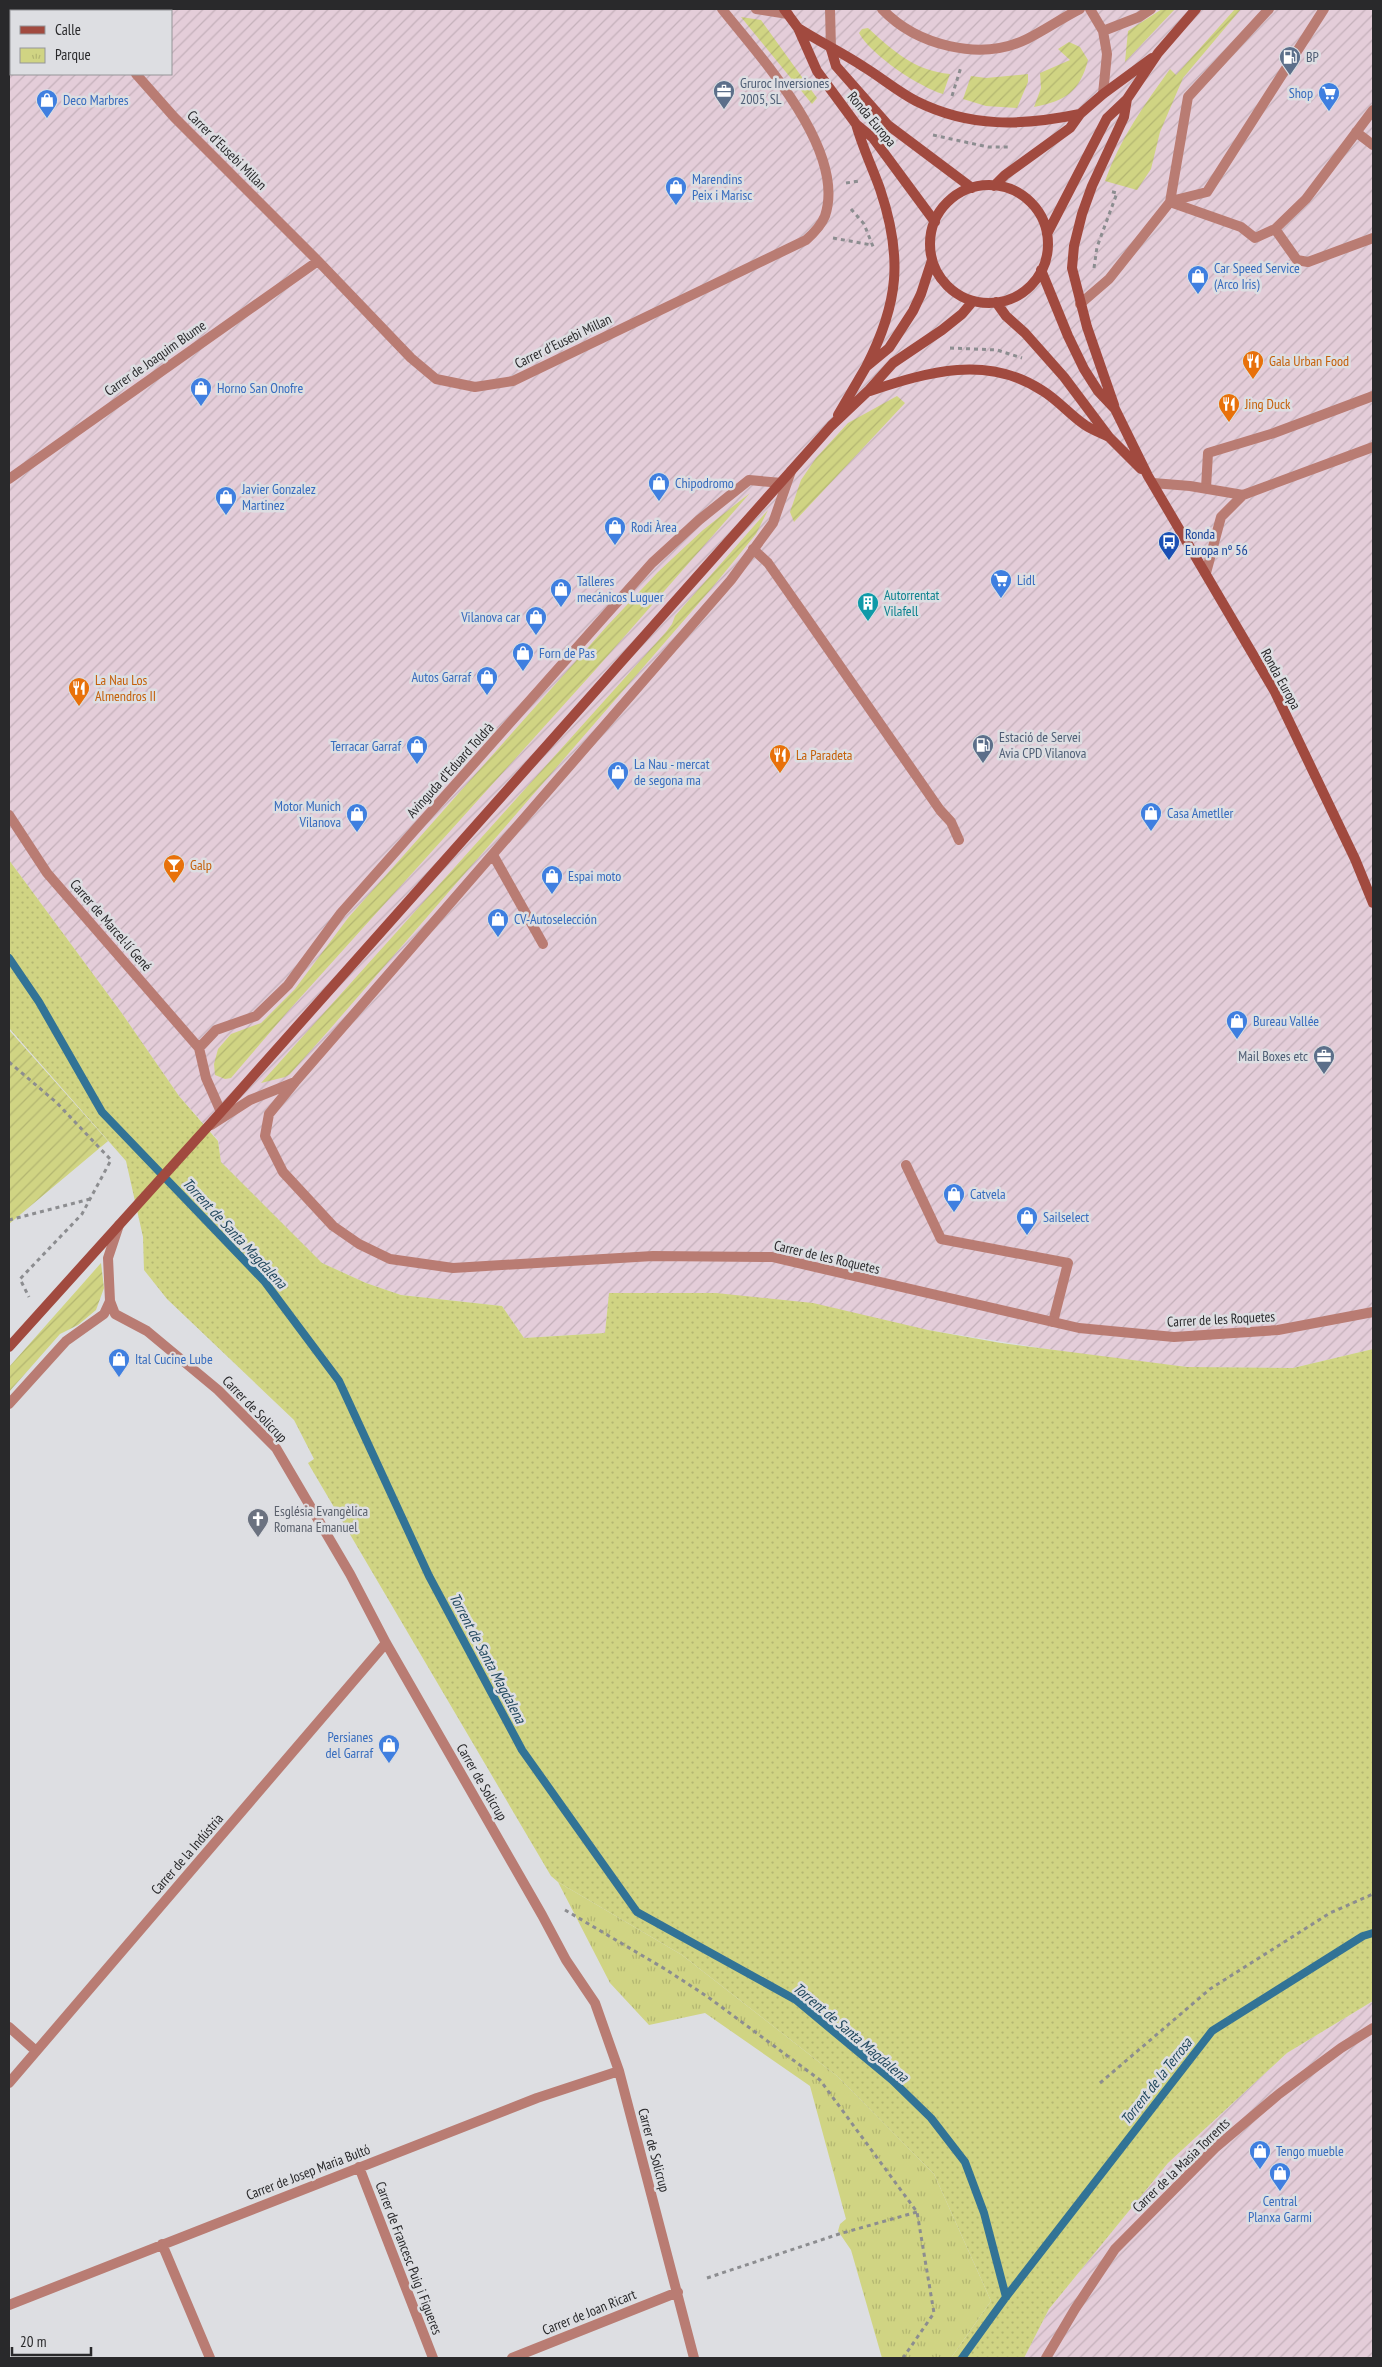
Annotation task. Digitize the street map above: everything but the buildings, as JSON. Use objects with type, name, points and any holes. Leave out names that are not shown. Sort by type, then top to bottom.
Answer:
[{"type":"street","name":"Carrer d'Eusebi Millan","points":[[137,75],[174,117],[318,260],[411,358],[436,379],[475,387],[512,381],[806,240],[818,228],[825,215],[828,184],[820,149],[781,84],[722,9]]},
{"type":"street","name":"Ronda Europa","points":[[756,9],[786,11],[798,28],[817,71],[856,124],[873,138],[935,222]]},
{"type":"street","name":"Ronda Europa","points":[[830,9],[831,49],[836,66],[888,125],[972,188]]},
{"type":"street","points":[[882,9],[888,16],[925,39],[964,48],[992,48],[1027,39],[1080,9]]},
{"type":"street","points":[[1090,9],[1103,31],[1108,54],[1103,94]]},
{"type":"street","points":[[1103,31],[1126,23],[1151,9]]},
{"type":"street","points":[[1047,234],[1106,118],[1127,99],[1158,53],[1196,9]]},
{"type":"street","points":[[1080,304],[1109,279],[1170,202],[1188,97],[1270,9]]},
{"type":"street","points":[[1170,202],[1207,192],[1324,9]]},
{"type":"street","name":"Ronda Europa","points":[[798,28],[831,49]]},
{"type":"street","points":[[831,49],[866,68],[916,101],[945,113],[1006,124],[1080,114]]},
{"type":"street","points":[[994,186],[1005,175],[1070,128],[1080,114],[1103,94],[1158,53]]},
{"type":"street","points":[[1115,409],[1080,304],[1072,268],[1074,246],[1092,186],[1124,117],[1127,99]]},
{"type":"street","points":[[1170,202],[1241,226],[1254,238],[1275,229],[1306,199],[1373,110]]},
{"type":"street","points":[[831,426],[878,344],[893,298],[894,260],[888,214],[856,124]]},
{"type":"street","points":[[1356,132],[1373,145]]},
{"type":"street","points":[[994,186],[1017,192],[1031,203],[1041,217],[1047,234],[1047,255],[1034,282],[1023,292],[1010,299],[996,302],[973,301],[949,288],[939,275],[932,260],[930,238],[940,212],[952,199],[972,188],[994,186]]},
{"type":"street","points":[[1275,229],[1297,260],[1308,262],[1373,238]]},
{"type":"street","name":"Carrer de Joaquim Blume","points":[[9,480],[318,260]]},
{"type":"street","points":[[866,367],[889,348],[913,311],[921,294],[932,260]]},
{"type":"street","name":"Ronda Europa","points":[[1041,270],[1068,336],[1084,369],[1098,391],[1115,409],[1150,480],[1275,692],[1355,859],[1373,903]]},
{"type":"street","points":[[9,1347],[221,1112],[831,426],[868,391],[893,363],[942,330],[962,314],[973,301]]},
{"type":"street","name":"Ronda Europa","points":[[996,302],[1006,316],[1025,333],[1064,377],[1109,437],[1150,480]]},
{"type":"street","points":[[868,391],[914,377],[948,370],[970,369],[998,373],[1025,381],[1043,390],[1085,425],[1109,437]]},
{"type":"street","points":[[1206,488],[1208,453],[1274,434],[1373,396]]},
{"type":"street","points":[[1206,573],[1221,517],[1243,495],[1373,447]]},
{"type":"street","points":[[204,1130],[250,1100],[295,1082],[731,580],[773,523],[792,469]]},
{"type":"street","name":"Avinguda d'Eduard Toldrà","points":[[199,1048],[216,1030],[256,1016],[288,985],[341,913],[652,563],[699,520],[749,480],[782,483]]},
{"type":"street","points":[[1150,480],[1243,495]]},
{"type":"street","points":[[753,549],[768,563],[940,810],[951,822],[960,840]]},
{"type":"street","name":"Carrer de Marcel·lí Gené","points":[[9,815],[47,873],[199,1048]]},
{"type":"street","points":[[493,855],[543,944]]},
{"type":"street","points":[[199,1048],[206,1078],[221,1112]]},
{"type":"street","name":"Carrer de les Roquetes","points":[[295,1082],[269,1114],[265,1136],[283,1172],[333,1226],[359,1244],[390,1259],[453,1268],[653,1256],[772,1257],[1079,1328],[1174,1337],[1278,1330],[1372,1312]]},
{"type":"street","points":[[906,1164],[941,1240],[1068,1263],[1053,1322]]},
{"type":"street","points":[[9,1404],[66,1341],[104,1314],[110,1301],[108,1258],[119,1225]]},
{"type":"street","name":"Carrer de Solicrup","points":[[110,1301],[115,1314],[147,1331],[218,1390],[276,1448],[350,1574],[386,1643],[566,1960],[595,2003],[619,2071],[694,2358]]},
{"type":"street","name":"Carrer de la Indústria","points":[[9,2083],[386,1643]]},
{"type":"street","points":[[9,2027],[36,2051]]},
{"type":"street","name":"Carrer de la Masia Torrents","points":[[1046,2358],[1075,2308],[1115,2249],[1215,2148],[1279,2094],[1341,2048],[1373,2028]]},
{"type":"street","name":"Carrer de Josep Maria Bultó","points":[[9,2305],[537,2098],[619,2071]]},
{"type":"street","name":"Carrer de Francesc Puig i Figueres","points":[[359,2167],[434,2358]]},
{"type":"street","points":[[162,2244],[210,2358]]},
{"type":"street","name":"Carrer de Joan Ricart","points":[[512,2358],[678,2292]]},
{"type":"path","points":[[933,135],[988,147],[1016,146]]},
{"type":"path","points":[[851,209],[864,224],[875,253]]},
{"type":"path","points":[[830,238],[872,245]]},
{"type":"path","points":[[9,1062],[57,1103],[111,1160],[82,1214],[20,1279],[38,1313]]},
{"type":"path","points":[[9,1220],[90,1199]]},
{"type":"path","points":[[1100,2083],[1210,1989],[1330,1913],[1373,1894]]},
{"type":"path","points":[[565,1910],[665,1969],[708,1997],[820,2080],[917,2212],[934,2313],[903,2358]]},
{"type":"path","points":[[706,2278],[839,2234],[917,2212]]},
{"type":"shaded area","points":[[9,9],[1373,9],[1373,1349],[1293,1368],[1187,1367],[1091,1356],[928,1330],[609,1294],[605,1333],[524,1338],[502,1306],[401,1295],[366,1283],[322,1263],[221,1162],[218,1140],[179,1096],[121,1012],[9,860]]},
{"type":"shaded area","points":[[1373,2001],[1373,2358],[1024,2358],[1049,2309],[1168,2163],[1287,2053]]},
{"type":"green space","points":[[1162,9],[1175,9],[1125,62],[1128,31]]},
{"type":"green space","points":[[1235,9],[1241,9],[1183,78],[1160,132],[1151,169],[1137,190],[1105,181],[1125,137],[1170,69],[1176,75]]},
{"type":"green space","points":[[741,17],[761,20],[817,98],[812,104]]},
{"type":"green space","points":[[868,28],[896,52],[915,64],[926,69],[950,74],[943,94],[921,85],[896,69],[874,51],[859,33],[862,29]]},
{"type":"green space","points":[[1069,42],[1080,47],[1088,60],[1081,80],[1063,98],[1034,107],[1041,88],[1040,73],[1070,60],[1058,49]]},
{"type":"green space","points":[[1028,74],[1028,82],[1017,108],[986,106],[963,99],[971,76],[986,78]]},
{"type":"green space","points":[[897,396],[905,403],[794,522],[790,512],[801,480],[816,458],[848,423]]},
{"type":"green space","points":[[750,493],[596,669],[290,1009],[231,1078],[225,1079],[215,1075],[214,1064],[218,1049],[231,1034],[261,1023],[295,989],[348,918],[607,626],[658,572],[703,530]]},
{"type":"green space","points":[[768,510],[756,534],[711,589],[330,1029],[290,1074],[261,1083],[666,632],[675,616]]},
{"type":"green space","points":[[9,860],[121,1012],[179,1096],[218,1141],[221,1162],[322,1263],[366,1283],[401,1295],[502,1306],[524,1338],[605,1333],[609,1293],[716,1293],[813,1303],[928,1330],[1001,1343],[1187,1367],[1293,1368],[1373,1349],[1373,2001],[1287,2053],[1168,2163],[1049,2309],[1024,2358],[951,2358],[991,2301],[934,2174],[837,2076],[682,1955],[558,1882],[551,1876],[308,1463],[314,1459],[294,1420],[167,1299],[144,1270],[143,1237],[126,1161],[9,1028]]},
{"type":"green space","points":[[9,1030],[108,1141],[9,1224]]},
{"type":"green space","points":[[101,1263],[104,1288],[96,1310],[78,1325],[60,1334],[9,1392],[9,1367]]},
{"type":"green space","points":[[558,1882],[682,1955],[837,2076],[934,2174],[991,2301],[951,2358],[882,2358],[851,2250],[838,2231],[840,2224],[846,2219],[810,2086],[705,2013],[649,2025],[610,1983]]},
{"type":"waterway","name":"Torrent de Santa Magdalena","points":[[9,958],[39,1002],[102,1112],[265,1282],[339,1381],[429,1576],[522,1750],[637,1912],[796,2000],[892,2080],[931,2118],[965,2162],[984,2213],[1006,2297]]},
{"type":"waterway","name":"Torrent de la Terrosa","points":[[962,2358],[1006,2297],[1212,2031],[1363,1936],[1373,1933]]},
{"type":"place","name":"BP","points":[[1290,76]]},
{"type":"place","name":"Gruroc Inversiones 2005, SL","points":[[724,110]]},
{"type":"place","name":"Shop","points":[[1329,112]]},
{"type":"place","name":"Deco Marbres","points":[[47,119]]},
{"type":"place","name":"Marendins Peix i Marisc","points":[[676,206]]},
{"type":"place","name":"Car Speed Service (Arco Iris)","points":[[1198,295]]},
{"type":"place","name":"Gala Urban Food","points":[[1253,380]]},
{"type":"place","name":"Horno San Onofre","points":[[201,407]]},
{"type":"place","name":"Jing Duck","points":[[1229,423]]},
{"type":"place","name":"Chipodromo","points":[[659,502]]},
{"type":"place","name":"Javier Gonzalez Martinez","points":[[226,516]]},
{"type":"place","name":"Rodi Àrea","points":[[615,546]]},
{"type":"place","name":"Ronda Europa nº 56","points":[[1169,561]]},
{"type":"place","name":"Lidl","points":[[1001,599]]},
{"type":"place","name":"Talleres mecánicos Luguer","points":[[561,608]]},
{"type":"place","name":"Autorrentat Vilafell","points":[[868,622]]},
{"type":"place","name":"Vilanova car","points":[[536,636]]},
{"type":"place","name":"Forn de Pas","points":[[523,672]]},
{"type":"place","name":"Autos Garraf","points":[[487,696]]},
{"type":"place","name":"La Nau Los Almendros II","points":[[79,707]]},
{"type":"place","name":"Estació de Servei Avia CPD Vilanova","points":[[983,764]]},
{"type":"place","name":"Terracar Garraf","points":[[417,765]]},
{"type":"place","name":"La Paradeta","points":[[780,774]]},
{"type":"place","name":"La Nau - mercat de segona ma","points":[[618,791]]},
{"type":"place","name":"Casa Ametller","points":[[1151,832]]},
{"type":"place","name":"Motor Munich Vilanova","points":[[357,833]]},
{"type":"place","name":"Galp","points":[[174,884]]},
{"type":"place","name":"Espai moto","points":[[552,895]]},
{"type":"place","name":"CV-Autoselección","points":[[498,938]]},
{"type":"place","name":"Bureau Vallée","points":[[1237,1040]]},
{"type":"place","name":"Mail Boxes etc","points":[[1324,1075]]},
{"type":"place","name":"Catvela","points":[[954,1213]]},
{"type":"place","name":"Sailselect","points":[[1027,1236]]},
{"type":"place","name":"Ital Cucine Lube","points":[[119,1378]]},
{"type":"place","name":"Església Evangèlica Romana Emanuel","points":[[258,1538]]},
{"type":"place","name":"Persianes del Garraf","points":[[389,1764]]},
{"type":"place","name":"Tengo mueble","points":[[1260,2170]]},
{"type":"place","name":"Central Planxa Garmi","points":[[1280,2192]]}]
